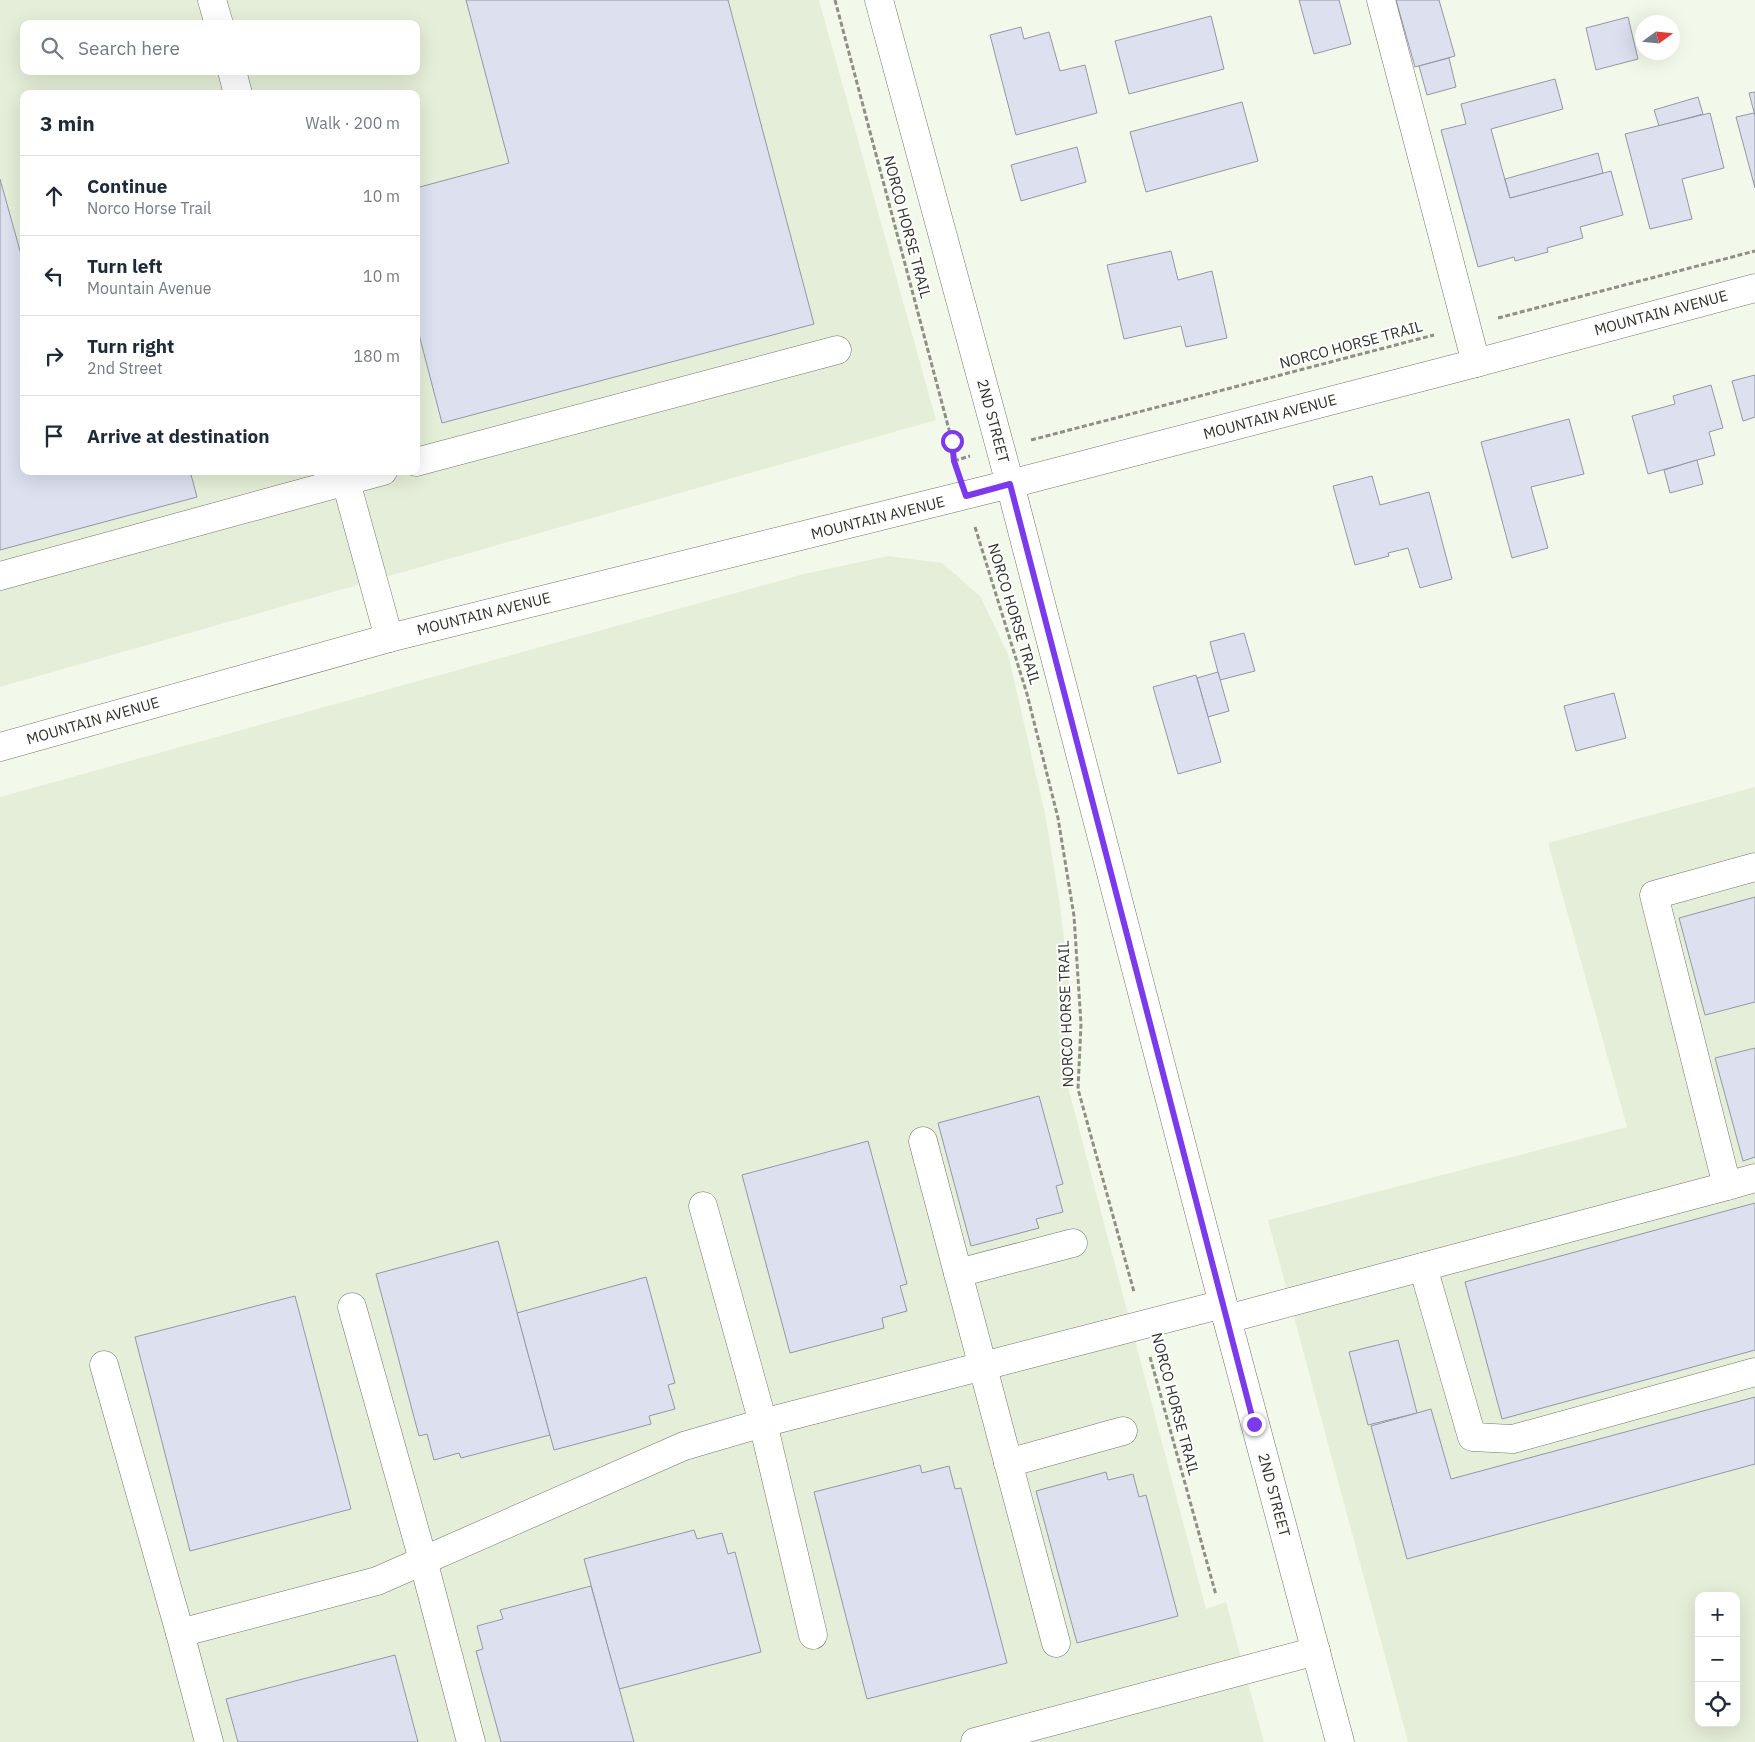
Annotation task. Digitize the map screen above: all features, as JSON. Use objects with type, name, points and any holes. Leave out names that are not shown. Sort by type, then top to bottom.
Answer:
[{"type":"main road","points":[[212,0],[217,20]]},
{"type":"main road","name":"2ND STREET","points":[[880,0],[1010,484],[1225,1312],[1340,1742]]},
{"type":"main road","points":[[1381,0],[1476,363]]},
{"type":"main road","points":[[233,75],[237,90]]},
{"type":"main road","name":"MOUNTAIN AVENUE","points":[[0,747],[389,638],[966,496],[1755,288]]},
{"type":"main road","points":[[420,461],[836,350]]},
{"type":"main road","points":[[0,576],[344,476],[389,638]]},
{"type":"main road","points":[[1727,1186],[1654,895],[1755,867]]},
{"type":"main road","points":[[923,1140],[1056,1643]]},
{"type":"main road","points":[[180,1633],[376,1581],[684,1446],[763,1423],[1142,1326],[1225,1312],[1423,1267],[1755,1178]]},
{"type":"main road","points":[[703,1206],[763,1423],[814,1635]]},
{"type":"main road","points":[[958,1273],[1073,1243]]},
{"type":"main road","points":[[1423,1267],[1472,1437],[1513,1439],[1755,1372]]},
{"type":"main road","points":[[352,1307],[423,1560],[471,1742]]},
{"type":"main road","points":[[104,1365],[209,1742]]},
{"type":"main road","points":[[1008,1463],[1123,1431]]},
{"type":"main road","points":[[975,1742],[1316,1651]]},
{"type":"path","name":"NORCO HORSE TRAIL","points":[[835,0],[952,441],[954,461],[1027,694],[1058,818],[1074,916],[1081,1024],[1078,1089],[1216,1595]]},
{"type":"path","name":"NORCO HORSE TRAIL","points":[[954,461],[1755,251]]},
{"type":"shaded area","points":[[0,0],[819,0],[936,420],[0,687]]},
{"type":"shaded area","points":[[888,556],[942,563],[980,596],[1008,654],[1046,818],[1060,905],[1069,981],[1067,1083],[1206,1609],[1226,1602],[1264,1742],[0,1742],[0,797],[804,574]]},
{"type":"shaded area","points":[[1755,787],[1755,1742],[1408,1742],[1268,1220],[1627,1127],[1548,843]]},
{"type":"building","points":[[466,0],[728,0],[814,324],[442,423],[420,338],[420,187],[509,163]]},
{"type":"building","points":[[1299,0],[1339,0],[1351,44],[1314,54]]},
{"type":"building","points":[[1396,0],[1439,0],[1455,56],[1415,67]]},
{"type":"building","points":[[1211,16],[1224,69],[1129,94],[1115,41]]},
{"type":"building","points":[[1628,17],[1635,46],[1635,60],[1596,70],[1586,28]]},
{"type":"building","points":[[1021,27],[1024,39],[1049,32],[1060,71],[1085,65],[1097,113],[1016,135],[990,35]]},
{"type":"building","points":[[1449,58],[1456,87],[1427,95],[1419,66]]},
{"type":"building","points":[[1555,79],[1563,109],[1491,129],[1510,198],[1611,171],[1623,215],[1580,227],[1583,238],[1547,248],[1548,252],[1515,261],[1514,257],[1478,267],[1441,130],[1466,124],[1461,104]]},
{"type":"building","points":[[1755,92],[1755,116],[1749,93]]},
{"type":"building","points":[[1698,97],[1703,114],[1659,126],[1654,110]]},
{"type":"building","points":[[1242,102],[1258,161],[1146,192],[1130,132]]},
{"type":"building","points":[[1710,113],[1724,168],[1682,179],[1692,219],[1650,229],[1625,134]]},
{"type":"building","points":[[1754,113],[1755,116],[1755,188],[1736,117]]},
{"type":"building","points":[[1077,147],[1086,182],[1021,201],[1011,165]]},
{"type":"building","points":[[1598,153],[1603,173],[1510,198],[1505,179]]},
{"type":"building","points":[[0,179],[20,251],[20,475],[191,475],[197,497],[0,550]]},
{"type":"building","points":[[1171,251],[1178,280],[1212,271],[1227,338],[1186,347],[1181,326],[1124,339],[1107,265]]},
{"type":"building","points":[[1755,375],[1755,417],[1743,421],[1732,381]]},
{"type":"building","points":[[1711,385],[1723,428],[1709,432],[1715,455],[1648,474],[1632,416],[1675,404],[1673,396]]},
{"type":"building","points":[[1569,419],[1584,474],[1531,487],[1548,548],[1512,558],[1481,442]]},
{"type":"building","points":[[1697,460],[1703,484],[1670,493],[1664,470]]},
{"type":"building","points":[[1372,476],[1380,505],[1429,492],[1452,579],[1420,588],[1408,548],[1388,553],[1389,556],[1355,565],[1333,486]]},
{"type":"building","points":[[1244,633],[1255,671],[1220,680],[1210,642]]},
{"type":"building","points":[[1218,672],[1229,711],[1208,717],[1197,678]]},
{"type":"building","points":[[1196,675],[1221,762],[1178,774],[1153,687]]},
{"type":"building","points":[[1614,693],[1626,738],[1576,751],[1564,706]]},
{"type":"building","points":[[1755,897],[1755,1002],[1705,1015],[1679,918]]},
{"type":"building","points":[[1755,1048],[1755,1157],[1743,1161],[1715,1058]]},
{"type":"building","points":[[1039,1096],[1063,1184],[1056,1186],[1063,1212],[1036,1219],[1039,1228],[971,1246],[938,1123]]},
{"type":"building","points":[[868,1141],[907,1284],[900,1286],[907,1311],[882,1318],[884,1328],[790,1353],[742,1175]]},
{"type":"building","points":[[1755,1203],[1755,1350],[1502,1419],[1465,1282]]},
{"type":"building","points":[[498,1241],[550,1435],[461,1458],[459,1453],[434,1460],[427,1434],[419,1436],[376,1274]]},
{"type":"building","points":[[646,1277],[675,1383],[668,1385],[675,1409],[649,1416],[651,1424],[554,1450],[517,1313]]},
{"type":"building","points":[[295,1296],[351,1509],[190,1551],[135,1337]]},
{"type":"building","points":[[1398,1340],[1417,1413],[1368,1425],[1349,1352]]},
{"type":"building","points":[[1755,1397],[1755,1464],[1407,1559],[1371,1426],[1431,1409],[1451,1479]]},
{"type":"building","points":[[920,1465],[922,1473],[949,1466],[955,1489],[961,1488],[1007,1663],[867,1699],[814,1492]]},
{"type":"building","points":[[1106,1472],[1108,1480],[1133,1474],[1139,1497],[1146,1495],[1178,1616],[1077,1643],[1036,1491]]},
{"type":"building","points":[[694,1530],[697,1539],[722,1533],[728,1554],[735,1552],[761,1652],[619,1689],[584,1559]]},
{"type":"building","points":[[591,1586],[634,1742],[501,1742],[476,1651],[483,1649],[477,1626],[503,1619],[500,1610]]},
{"type":"building","points":[[395,1655],[418,1742],[238,1742],[226,1699]]},
{"type":"route","points":[[952,441],[954,461],[966,496],[1010,484],[1254,1424]]}]
